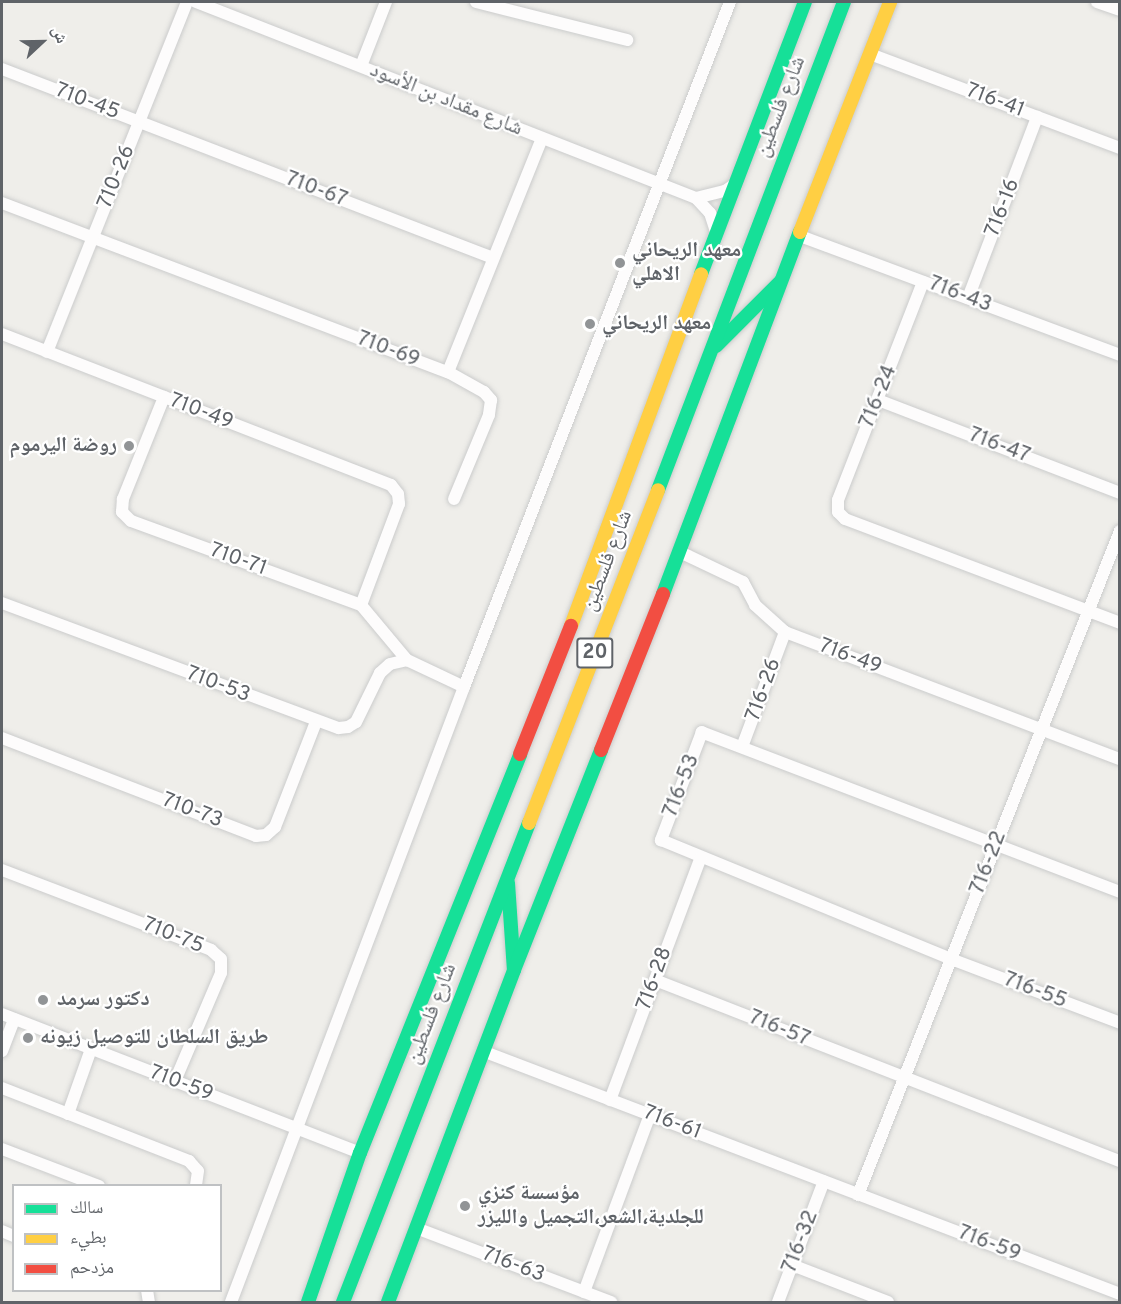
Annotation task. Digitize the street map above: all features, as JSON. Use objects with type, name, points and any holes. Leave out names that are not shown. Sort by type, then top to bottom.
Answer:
[{"type":"main road","name":"شارع فلسطين","points":[[308,1302],[360,1153],[576,614],[596,588],[716,233],[805,2]]},
{"type":"main road","name":"شارع فلسطين","points":[[343,1302],[619,593],[844,2]]},
{"type":"main road","points":[[388,1302],[485,1052],[514,970],[680,552],[780,282],[890,2]]},
{"type":"main road","points":[[710,352],[780,282]]},
{"type":"main road","points":[[596,588],[611,596],[619,593]]},
{"type":"main road","points":[[576,614],[591,614],[605,628]]},
{"type":"main road","points":[[507,879],[514,970]]},
{"type":"street","name":"710-26","points":[[47,352],[187,2]]},
{"type":"street","name":"شارع مقداد بن الأسود","points":[[196,2],[696,198]]},
{"type":"street","points":[[361,66],[386,2]]},
{"type":"street","points":[[476,2],[627,40]]},
{"type":"street","points":[[231,1302],[464,687],[661,185],[730,2]]},
{"type":"street","points":[[1097,2],[1119,10]]},
{"type":"street","name":"716-41","points":[[870,54],[1119,148]]},
{"type":"street","name":"710-45","points":[[2,69],[139,122]]},
{"type":"street","name":"716-16","points":[[968,298],[1038,117]]},
{"type":"street","name":"710-67","points":[[139,122],[493,258]]},
{"type":"street","name":"710-69","points":[[2,203],[448,372],[542,138]]},
{"type":"street","points":[[716,233],[710,213],[696,198],[725,191],[735,185]]},
{"type":"street","name":"716-43","points":[[800,236],[1119,355]]},
{"type":"street","name":"716-24","points":[[923,282],[837,500],[838,512],[845,519],[1088,611]]},
{"type":"street","name":"710-49","points":[[2,334],[391,485],[398,494],[399,504],[361,605]]},
{"type":"street","points":[[448,372],[484,392],[491,400],[489,415],[454,499]]},
{"type":"street","name":"710-71","points":[[164,397],[123,499],[122,512],[131,521],[361,605]]},
{"type":"street","name":"716-47","points":[[878,400],[1119,493]]},
{"type":"street","name":"716-22","points":[[858,1195],[1119,531]]},
{"type":"street","name":"716-49","points":[[680,552],[743,582],[755,605],[785,632],[1119,759]]},
{"type":"street","name":"710-53","points":[[2,603],[316,722],[339,728],[348,727],[356,722],[380,673],[390,664],[407,660]]},
{"type":"street","points":[[361,605],[407,660],[464,687]]},
{"type":"street","points":[[1088,611],[1119,623]]},
{"type":"street","name":"716-26","points":[[742,747],[785,632]]},
{"type":"street","name":"710-73","points":[[2,738],[256,836],[266,835],[275,827],[316,722]]},
{"type":"street","name":"716-53","points":[[951,959],[661,840],[702,732],[996,845]]},
{"type":"street","points":[[996,845],[1119,892]]},
{"type":"street","name":"716-28","points":[[610,1100],[701,857]]},
{"type":"street","name":"710-75","points":[[2,870],[211,950],[221,959],[220,973],[175,1081]]},
{"type":"street","name":"716-55","points":[[951,959],[1119,1023]]},
{"type":"street","name":"716-57","points":[[655,980],[904,1078]]},
{"type":"street","name":"710-59","points":[[2,1014],[360,1153]]},
{"type":"street","points":[[2,1051],[14,1019]]},
{"type":"street","points":[[69,1114],[92,1049]]},
{"type":"street","name":"716-61","points":[[485,1052],[858,1195]]},
{"type":"street","points":[[904,1078],[1119,1161]]},
{"type":"street","points":[[2,1088],[189,1161],[198,1171],[196,1184]]},
{"type":"street","points":[[584,1292],[650,1115]]},
{"type":"street","points":[[2,1149],[96,1184]]},
{"type":"street","name":"716-32","points":[[778,1302],[824,1181]]},
{"type":"street","name":"716-59","points":[[858,1195],[1119,1294]]},
{"type":"street","name":"716-63","points":[[416,1228],[611,1302]]},
{"type":"street","points":[[792,1264],[888,1302]]},
{"type":"traffic: fast","points":[[701,274],[805,2]]},
{"type":"traffic: fast","points":[[658,490],[844,2]]},
{"type":"traffic: fast","points":[[663,594],[800,232]]},
{"type":"traffic: fast","points":[[716,346],[780,282]]},
{"type":"traffic: fast","points":[[388,1302],[514,970],[601,750]]},
{"type":"traffic: fast","points":[[308,1302],[360,1153],[520,754]]},
{"type":"traffic: fast","points":[[343,1302],[529,823]]},
{"type":"traffic: fast","points":[[508,883],[514,970]]},
{"type":"traffic: slow","points":[[800,232],[890,2]]},
{"type":"traffic: slow","points":[[571,626],[701,274]]},
{"type":"traffic: slow","points":[[529,823],[658,490]]},
{"type":"traffic: jam","points":[[601,750],[663,594]]},
{"type":"traffic: jam","points":[[520,754],[571,626]]},
{"type":"place","name":"معهد الريحاني الاهلي","points":[[620,263]]},
{"type":"place","name":"معهد الريحاني","points":[[590,324]]},
{"type":"place","name":"روضة اليرموم","points":[[129,446]]},
{"type":"place","name":"دكتور سرمد","points":[[43,1000]]},
{"type":"place","name":"طريق السلطان للتوصيل زيونه","points":[[28,1038]]},
{"type":"place","name":"مؤسسة كنزي للجلدية،الشعر،التجميل والليزر","points":[[465,1206]]}]
